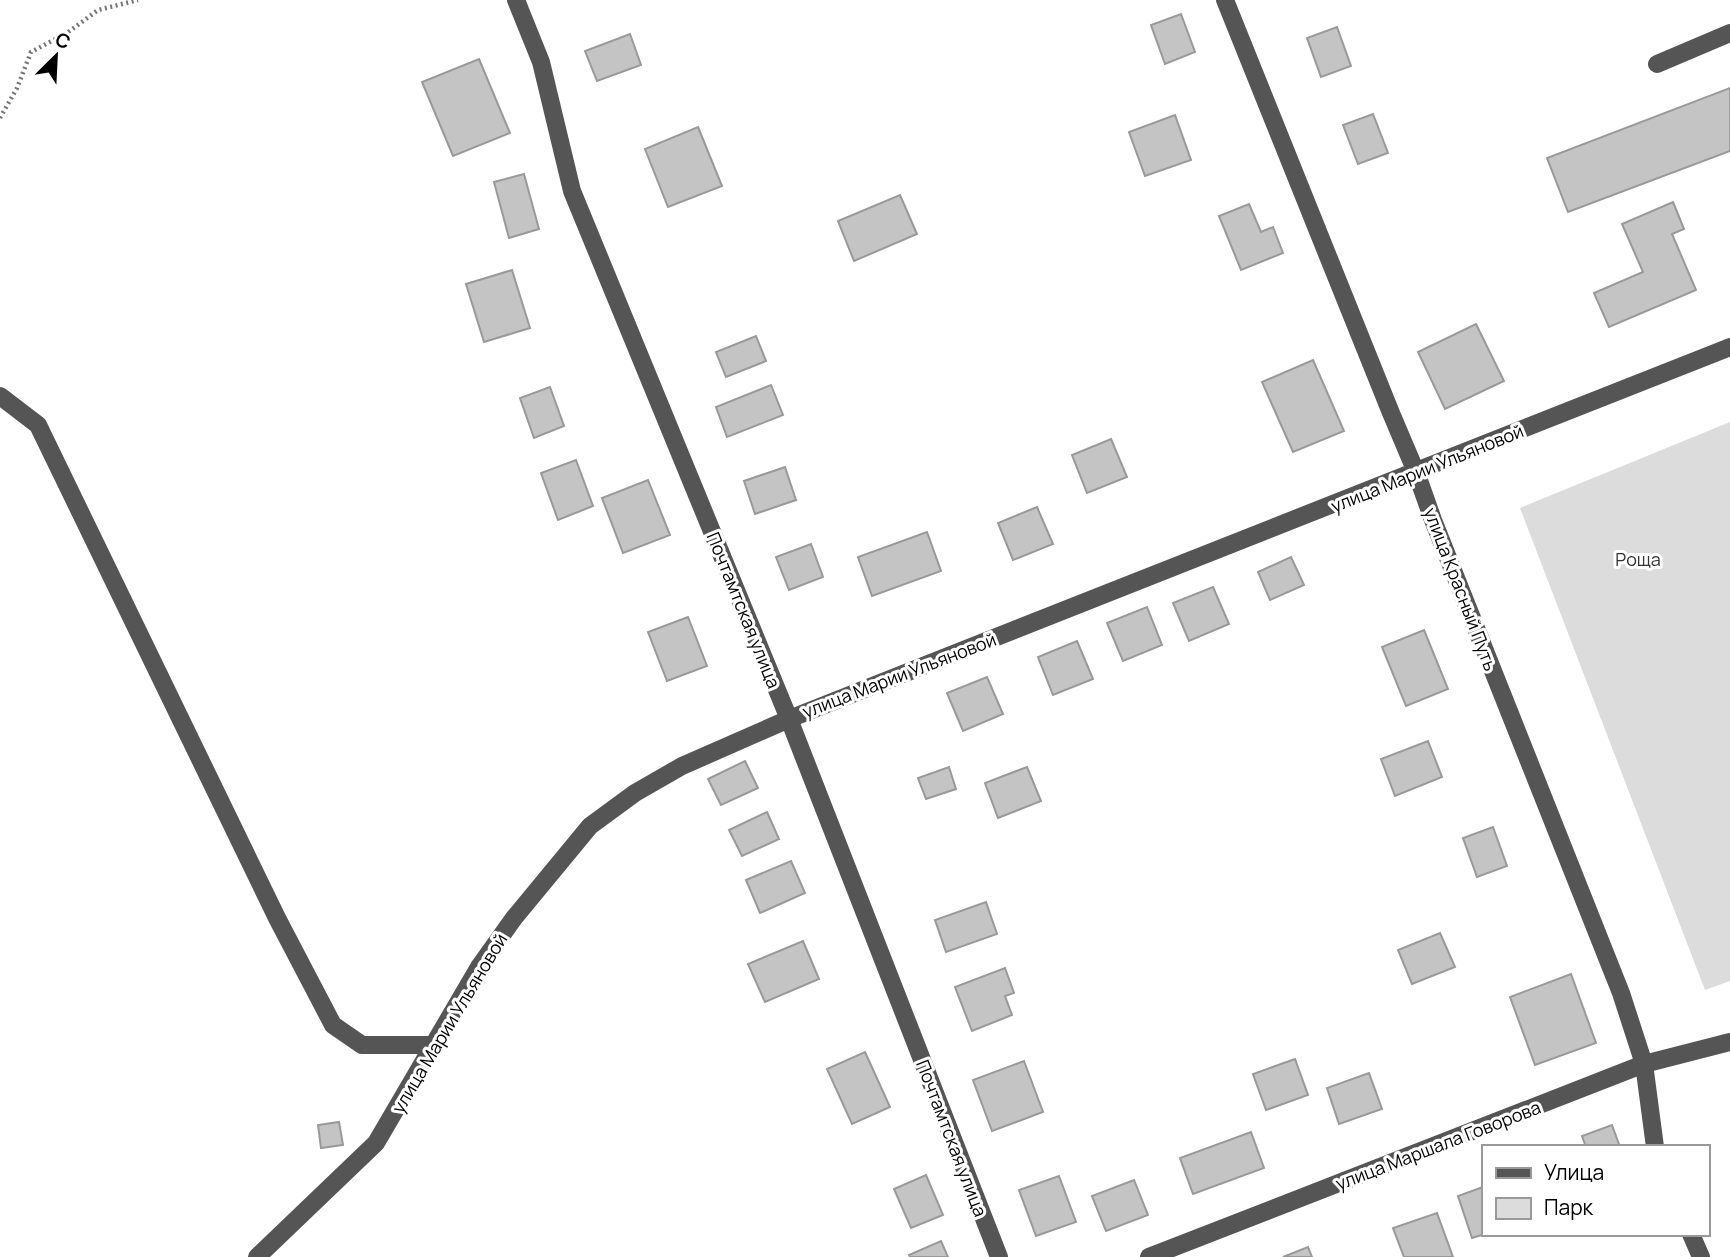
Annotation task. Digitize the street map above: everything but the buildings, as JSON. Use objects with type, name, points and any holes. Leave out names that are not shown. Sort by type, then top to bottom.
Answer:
[{"type":"street","name":"Почтамтская улица","points":[[516,0],[541,62],[572,191],[789,719],[999,1257]]},
{"type":"street","name":"улица Красный Путь","points":[[1225,0],[1416,472],[1621,993],[1644,1065],[1655,1145]]},
{"type":"street","points":[[1657,64],[1730,33]]},
{"type":"street","name":"улица Марии Ульяновой","points":[[257,1257],[376,1143],[479,967],[500,938],[590,826],[635,793],[682,766],[789,719],[1730,347]]},
{"type":"street","points":[[0,396],[38,425],[277,918],[333,1025],[362,1045],[435,1045]]},
{"type":"street","name":"улица Маршала Говорова","points":[[1149,1257],[1644,1065],[1730,1042]]},
{"type":"street","points":[[1692,1236],[1701,1257]]},
{"type":"path","points":[[0,118],[17,88],[31,52],[67,33],[98,10],[138,0]]},
{"type":"green space","name":"Роща","points":[[1730,422],[1730,981],[1705,990],[1520,508]]}]
